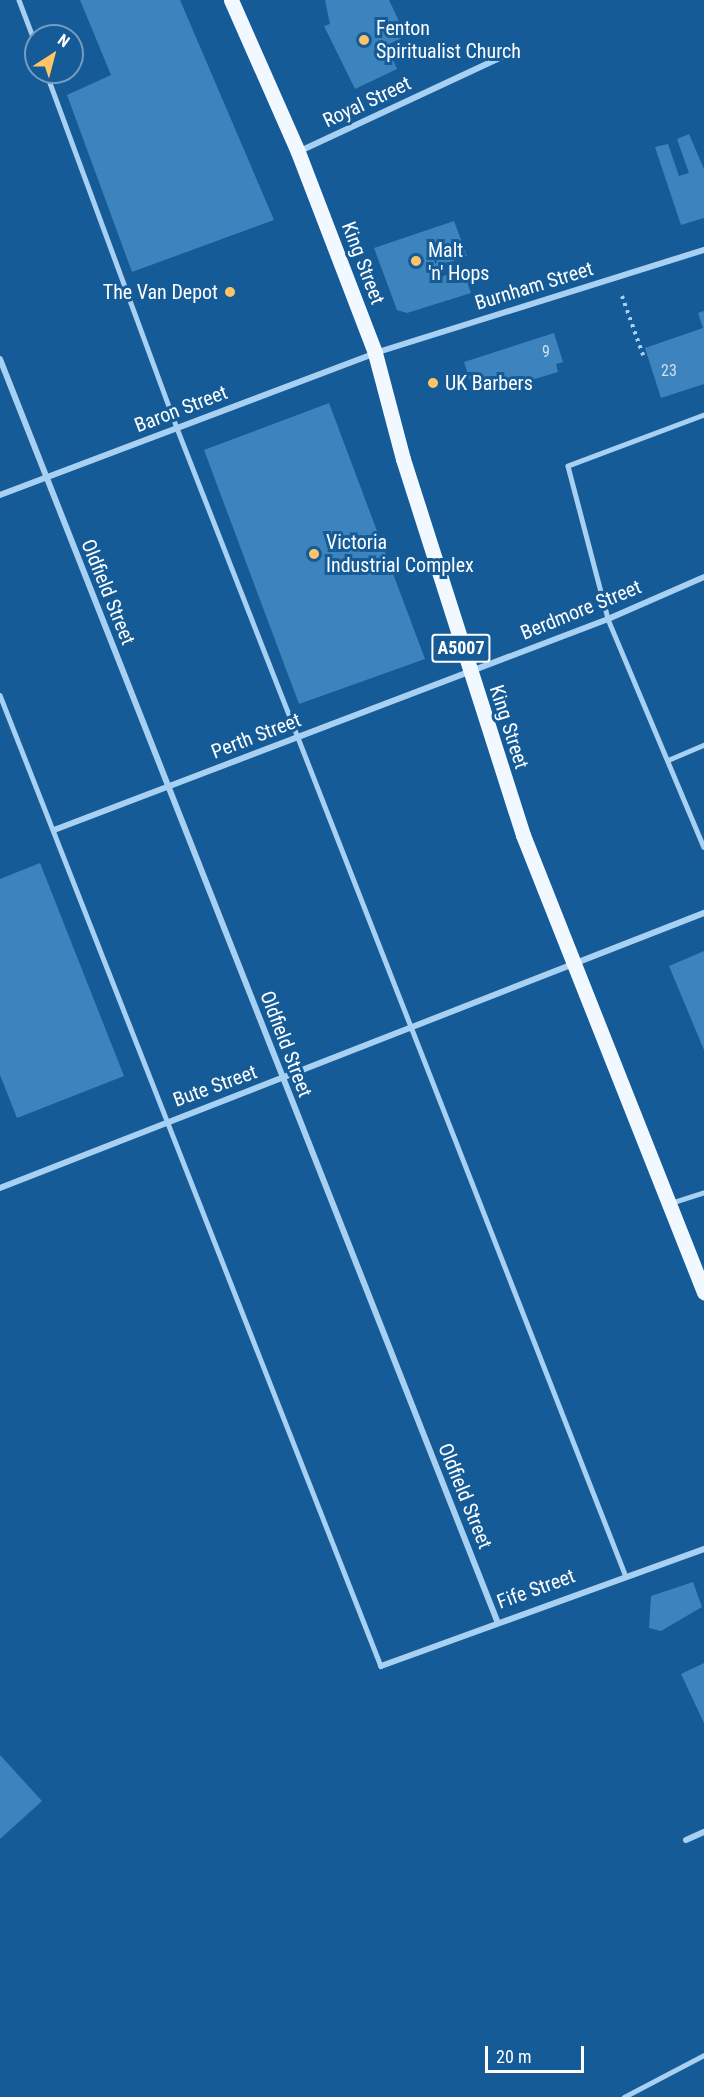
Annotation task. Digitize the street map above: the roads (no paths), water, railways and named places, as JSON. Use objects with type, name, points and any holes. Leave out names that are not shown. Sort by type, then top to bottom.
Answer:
[{"type":"main road","name":"King Street","points":[[231,0],[298,152],[375,353],[469,671],[523,835],[704,1292]]},
{"type":"street","name":"Royal Street","points":[[298,152],[514,51]]},
{"type":"street","name":"Burnham Street","points":[[375,353],[704,250]]},
{"type":"street","name":"Baron Street","points":[[0,495],[375,353]]},
{"type":"street","name":"Oldfield Street","points":[[0,359],[45,479],[169,786],[282,1079],[497,1621]]},
{"type":"street","name":"Berdmore Street","points":[[469,671],[608,619],[704,577]]},
{"type":"street","name":"Perth Street","points":[[54,830],[469,671]]},
{"type":"street","name":"Bute Street","points":[[0,1188],[704,913]]},
{"type":"street","name":"Fife Street","points":[[381,1666],[626,1574],[704,1549]]},
{"type":"street","points":[[686,1840],[704,1832]]},
{"type":"lane","points":[[19,0],[28,24]]},
{"type":"lane","points":[[50,84],[177,428],[414,1026],[626,1574]]},
{"type":"lane","points":[[704,415],[568,466],[608,619],[704,847]]},
{"type":"lane","points":[[0,695],[170,1120],[381,1666]]},
{"type":"lane","points":[[668,760],[704,745]]},
{"type":"lane","points":[[668,1203],[704,1192]]},
{"type":"lane","points":[[624,2097],[704,2055]]},
{"type":"place","name":"Fenton Spiritualist Church","points":[[364,40]]},
{"type":"place","name":"Malt 'n' Hops","points":[[416,261]]},
{"type":"place","name":"The Van Depot","points":[[230,292]]},
{"type":"place","name":"UK Barbers","points":[[433,383]]},
{"type":"place","name":"Victoria Industrial Complex","points":[[314,554]]}]
